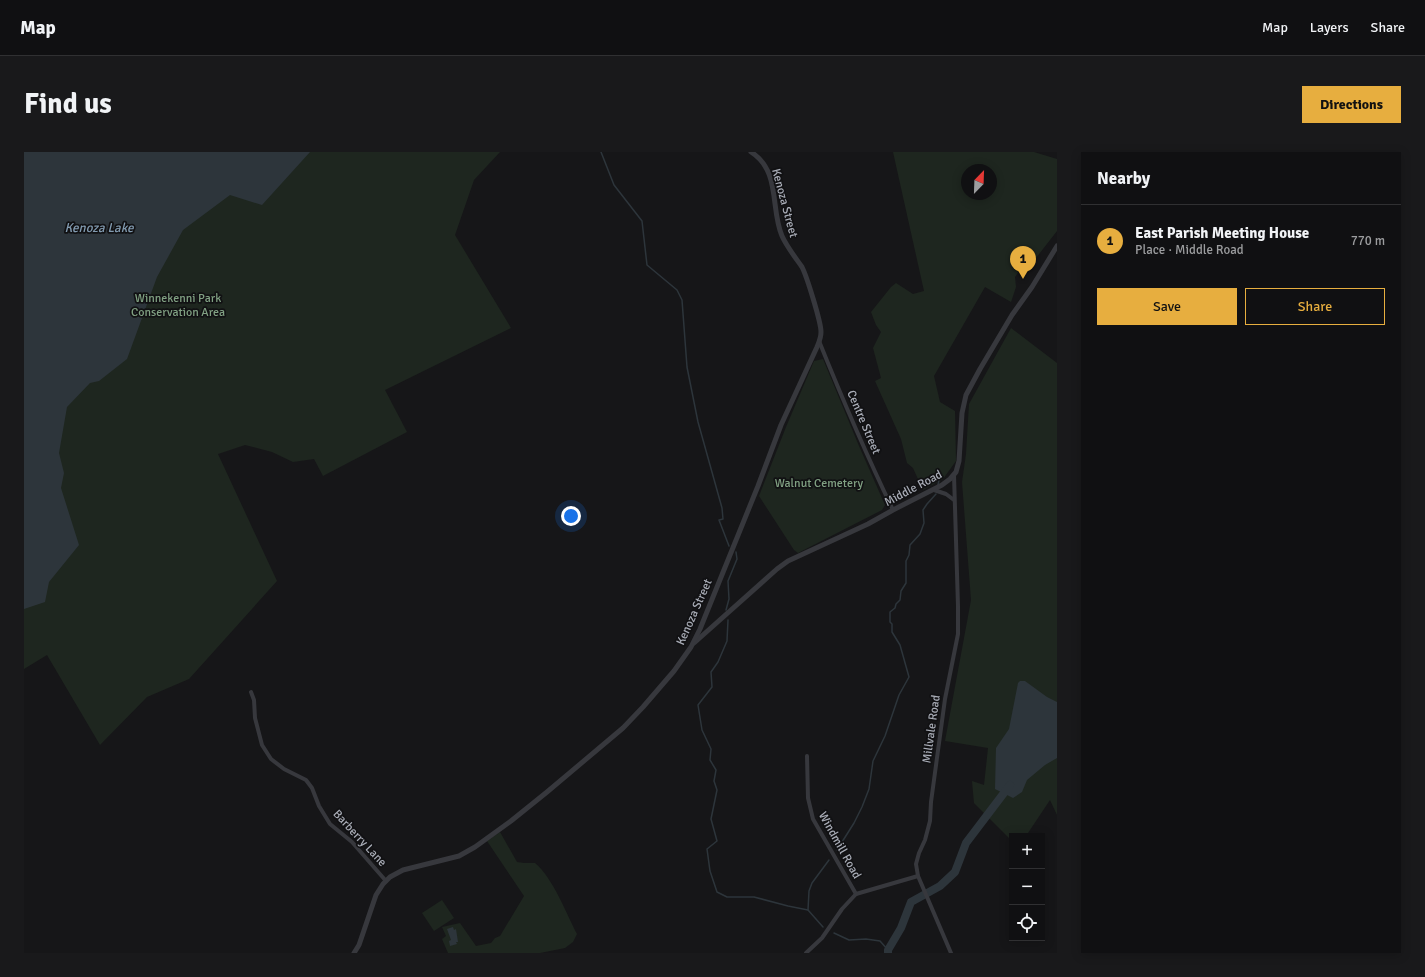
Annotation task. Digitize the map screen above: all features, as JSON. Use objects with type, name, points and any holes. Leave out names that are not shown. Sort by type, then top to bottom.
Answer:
[{"type":"street","name":"Kenoza Street","points":[[354,953],[359,945],[374,900],[380,888],[386,881],[394,874],[403,870],[459,856],[511,820],[579,765],[631,720],[674,671],[691,647],[742,527],[781,426],[819,340],[820,327],[807,278],[782,236],[778,223],[774,189],[768,172],[759,158],[751,152]]},
{"type":"street","name":"Middle Road","points":[[691,647],[777,569],[788,561],[868,524],[934,490],[947,482],[954,475],[958,461],[963,406],[968,390],[1012,316],[1057,246]]},
{"type":"street","name":"Centre Street","points":[[819,340],[878,482],[893,510]]},
{"type":"street","name":"Millvale Road","points":[[951,953],[918,876],[916,864],[930,821],[945,700],[958,634],[954,475]]},
{"type":"street","points":[[934,490],[946,494],[954,500]]},
{"type":"street","name":"Barberry Lane","points":[[251,692],[254,700],[255,718],[262,745],[271,759],[284,770],[306,780],[312,788],[319,806],[330,824],[352,842],[386,881]]},
{"type":"street","name":"Windmill Road","points":[[807,756],[808,798],[813,819],[856,894]]},
{"type":"street","points":[[806,953],[822,938],[856,894],[918,876]]},
{"type":"green space","name":"Winnekenni Park Conservation Area","points":[[24,152],[500,152],[474,180],[455,235],[511,328],[385,390],[407,432],[323,476],[314,459],[293,462],[272,452],[245,445],[218,454],[277,581],[189,679],[147,697],[100,745],[47,655],[24,669]]},
{"type":"green space","points":[[893,152],[1034,152],[1057,159],[1057,231],[1036,258],[1027,260],[1015,277],[1016,287],[1011,302],[985,287],[934,376],[940,402],[955,411],[956,461],[943,479],[923,490],[913,468],[907,463],[901,439],[875,381],[881,378],[873,348],[881,332],[876,325],[871,312],[896,283],[913,294],[924,291]]},
{"type":"green space","points":[[1011,328],[1057,363],[1057,815],[1050,800],[1028,833],[1009,833],[1009,838],[974,803],[972,781],[984,785],[988,748],[945,741],[971,600],[962,482],[966,454],[969,404]]},
{"type":"green space","name":"Walnut Cemetery","points":[[823,359],[885,505],[882,510],[798,553],[794,550],[759,496],[814,361]]},
{"type":"green space","points":[[500,832],[517,862],[535,863],[548,877],[577,934],[573,942],[565,948],[540,953],[448,953],[442,939],[446,936],[442,927],[460,923],[476,946],[491,943],[495,938],[500,936],[524,896],[487,841]]},
{"type":"green space","points":[[442,900],[454,918],[434,931],[422,913]]},
{"type":"water","name":"Kenoza Lake","points":[[24,152],[310,152],[262,205],[230,195],[183,230],[157,277],[127,359],[99,381],[90,383],[67,407],[59,453],[64,473],[61,488],[79,545],[49,582],[45,602],[24,609]]},
{"type":"water","points":[[1020,681],[1025,681],[1047,697],[1057,702],[1057,758],[1045,765],[1027,780],[1022,792],[1013,798],[995,789],[996,748],[1009,729],[1018,683]]},
{"type":"water","points":[[453,927],[454,930],[456,929],[458,942],[456,942],[457,944],[450,946],[449,941],[451,940],[447,929]]},
{"type":"waterway","points":[[601,152],[614,185],[642,221],[647,265],[677,290],[682,300],[687,367],[698,422],[722,508],[723,519],[719,520],[729,546]]},
{"type":"waterway","points":[[938,485],[939,480]]},
{"type":"waterway","points":[[837,850],[862,807],[869,789],[873,761],[885,736],[899,695],[909,677],[900,645],[892,632],[890,612],[895,608],[896,604],[900,600],[901,591],[906,583],[906,561],[909,555],[910,545],[920,534],[924,523],[923,510],[936,494]]},
{"type":"waterway","points":[[726,610],[729,599],[728,581],[737,559],[736,552]]},
{"type":"waterway","points":[[728,620],[727,641],[718,662],[711,672],[712,687],[698,705],[702,730],[711,749],[710,760],[716,770],[714,781],[717,790],[711,819],[717,841],[707,849],[710,871],[717,892],[727,897],[754,897],[808,910],[823,927]]},
{"type":"waterway","points":[[888,953],[888,950],[901,928],[911,902],[940,886],[955,872],[966,843],[1010,785]]},
{"type":"waterway","points":[[808,910],[809,891],[812,883],[829,860]]},
{"type":"waterway","points":[[834,933],[849,940],[866,939],[880,941],[888,950]]},
{"type":"place","name":"East Parish Meeting House","points":[[1023,279]]}]
